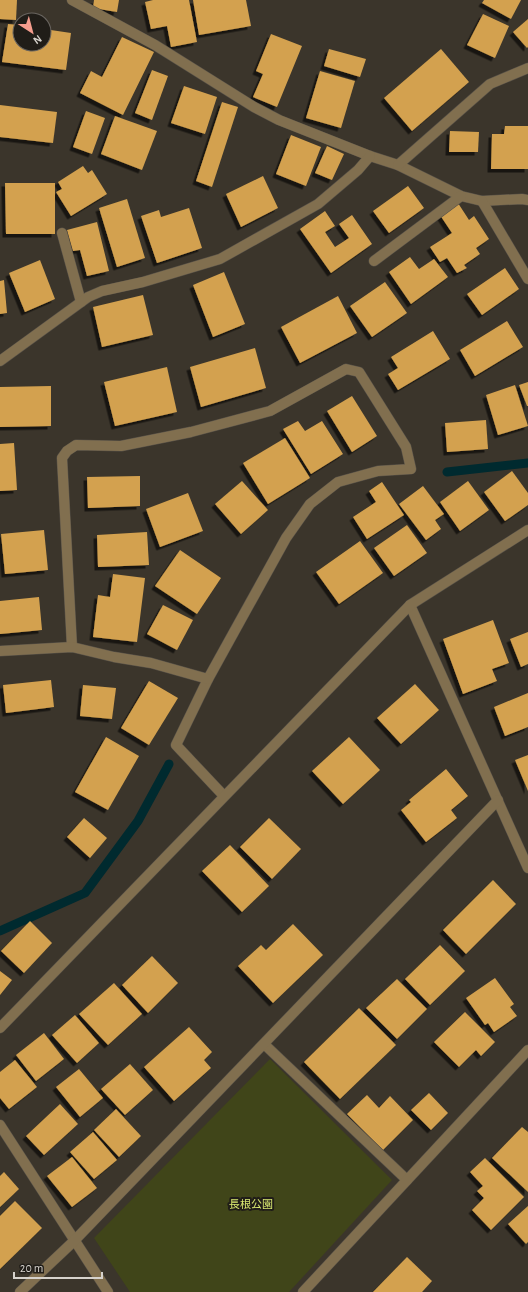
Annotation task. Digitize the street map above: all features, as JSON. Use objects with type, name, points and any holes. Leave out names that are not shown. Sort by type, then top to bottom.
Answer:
[{"type":"street","points":[[72,0],[155,45],[254,107],[279,120],[370,156],[398,165],[461,196],[482,201],[528,200]]},
{"type":"street","points":[[398,165],[490,84],[528,68]]},
{"type":"street","points":[[0,361],[88,297],[102,291],[143,282],[220,259],[318,204],[358,170],[370,156]]},
{"type":"street","points":[[374,261],[461,196]]},
{"type":"street","points":[[482,201],[528,279]]},
{"type":"street","points":[[62,233],[81,302]]},
{"type":"street","points":[[72,647],[62,458],[68,450],[76,445],[121,446],[191,432],[270,411],[346,369],[359,372],[406,447],[411,468],[378,471],[338,482],[310,504],[286,538],[208,679],[176,745],[224,796]]},
{"type":"street","points":[[0,1028],[410,604],[528,530]]},
{"type":"street","points":[[410,604],[528,868]]},
{"type":"street","points":[[0,651],[72,647],[114,657],[151,663],[208,679]]},
{"type":"street","points":[[20,1292],[74,1241],[498,800]]},
{"type":"street","points":[[264,1044],[408,1180]]},
{"type":"street","points":[[303,1292],[528,1050]]},
{"type":"street","points":[[0,1125],[108,1292]]},
{"type":"green space","name":"長根公園","points":[[270,1059],[392,1180],[289,1292],[130,1292],[94,1238]]},
{"type":"building","points":[[0,0],[17,0],[16,12],[12,12],[12,20],[0,19]]},
{"type":"building","points":[[94,0],[119,0],[117,12],[93,8]]},
{"type":"building","points":[[153,0],[189,0],[197,42],[171,47],[167,26],[151,29],[145,2]]},
{"type":"building","points":[[193,0],[246,0],[251,26],[199,35]]},
{"type":"building","points":[[484,0],[521,0],[511,19],[482,3]]},
{"type":"building","points":[[483,14],[509,26],[495,58],[467,45]]},
{"type":"building","points":[[528,19],[528,47],[527,48],[513,32]]},
{"type":"building","points":[[8,24],[12,24],[12,52],[52,52],[52,30],[71,33],[66,70],[2,62]]},
{"type":"building","points":[[271,34],[302,46],[277,107],[253,97],[263,74],[256,71]]},
{"type":"building","points":[[122,37],[154,52],[123,115],[80,93],[91,71],[102,77]]},
{"type":"building","points":[[329,49],[366,59],[360,77],[324,66]]},
{"type":"building","points":[[441,49],[469,82],[412,131],[384,98]]},
{"type":"building","points":[[152,70],[168,76],[152,120],[135,113]]},
{"type":"building","points":[[320,71],[355,81],[341,128],[306,118]]},
{"type":"building","points":[[184,86],[217,97],[205,134],[171,123]]},
{"type":"building","points":[[222,102],[238,107],[212,187],[196,181]]},
{"type":"building","points":[[0,105],[57,112],[53,143],[0,137]]},
{"type":"building","points":[[86,111],[105,118],[92,154],[73,147]]},
{"type":"building","points":[[115,116],[157,131],[142,170],[101,154]]},
{"type":"building","points":[[505,126],[528,126],[528,169],[491,169],[492,134],[504,134]]},
{"type":"building","points":[[450,131],[479,132],[478,152],[449,152]]},
{"type":"building","points":[[291,135],[321,147],[306,186],[276,174]]},
{"type":"building","points":[[327,146],[344,154],[332,180],[315,173]]},
{"type":"building","points":[[83,166],[88,173],[92,170],[107,194],[71,216],[56,192],[62,189],[58,182]]},
{"type":"building","points":[[263,176],[278,208],[241,227],[226,194]]},
{"type":"building","points":[[5,183],[55,183],[55,234],[6,234]]},
{"type":"building","points":[[408,186],[424,208],[389,233],[373,211]]},
{"type":"building","points":[[127,199],[145,258],[117,267],[99,208]]},
{"type":"building","points":[[458,203],[469,220],[474,216],[489,239],[476,248],[480,254],[464,265],[467,268],[457,273],[447,258],[440,262],[430,247],[452,233],[440,215]]},
{"type":"building","points":[[189,208],[202,248],[157,263],[141,216],[159,210],[161,217]]},
{"type":"building","points":[[325,211],[335,226],[325,232],[335,247],[349,238],[339,224],[352,215],[372,244],[331,273],[300,229]]},
{"type":"building","points":[[97,222],[109,271],[87,276],[80,250],[73,251],[67,230]]},
{"type":"building","points":[[410,257],[419,269],[434,259],[448,277],[411,304],[389,272]]},
{"type":"building","points":[[40,260],[55,299],[25,312],[9,273]]},
{"type":"building","points":[[505,268],[519,289],[482,315],[467,294]]},
{"type":"building","points":[[224,272],[245,324],[213,337],[193,285]]},
{"type":"building","points":[[4,280],[7,313],[0,314],[0,281]]},
{"type":"building","points":[[385,282],[407,313],[372,337],[350,306]]},
{"type":"building","points":[[143,295],[153,335],[102,347],[93,307]]},
{"type":"building","points":[[338,296],[357,333],[300,363],[281,327]]},
{"type":"building","points":[[507,321],[523,347],[475,376],[460,350]]},
{"type":"building","points":[[433,331],[450,359],[398,390],[388,374],[398,368],[391,357]]},
{"type":"building","points":[[255,348],[266,388],[201,407],[190,367]]},
{"type":"building","points":[[167,367],[177,412],[115,426],[104,382]]},
{"type":"building","points":[[528,382],[528,406],[527,406],[519,385]]},
{"type":"building","points":[[515,385],[528,426],[498,435],[486,395]]},
{"type":"building","points":[[51,386],[51,426],[0,427],[0,387]]},
{"type":"building","points":[[352,396],[377,436],[352,452],[327,411]]},
{"type":"building","points":[[486,420],[488,449],[447,452],[445,423]]},
{"type":"building","points":[[298,421],[305,431],[322,421],[343,454],[311,474],[283,429]]},
{"type":"building","points":[[285,438],[310,478],[268,504],[243,463]]},
{"type":"building","points":[[14,443],[17,490],[0,491],[0,444]]},
{"type":"building","points":[[512,471],[528,493],[528,505],[505,521],[484,492]]},
{"type":"building","points":[[140,476],[140,506],[88,508],[87,477]]},
{"type":"building","points":[[242,481],[268,510],[241,534],[215,504]]},
{"type":"building","points":[[468,481],[489,510],[460,531],[440,502]]},
{"type":"building","points":[[382,482],[404,515],[367,539],[353,517],[376,502],[369,491]]},
{"type":"building","points":[[423,486],[444,514],[435,520],[441,529],[426,540],[399,504]]},
{"type":"building","points":[[188,493],[203,531],[160,547],[146,509]]},
{"type":"building","points":[[407,525],[427,553],[394,576],[374,548]]},
{"type":"building","points":[[44,530],[48,570],[5,574],[1,534]]},
{"type":"building","points":[[147,532],[149,565],[98,567],[97,535]]},
{"type":"building","points":[[360,541],[383,573],[339,604],[316,572]]},
{"type":"building","points":[[180,550],[221,578],[197,614],[155,586]]},
{"type":"building","points":[[113,574],[145,578],[137,642],[93,637],[98,595],[110,597]]},
{"type":"building","points":[[39,597],[42,630],[0,634],[0,601]]},
{"type":"building","points":[[163,605],[193,620],[177,650],[147,634]]},
{"type":"building","points":[[493,620],[509,663],[492,669],[497,681],[463,694],[443,639]]},
{"type":"building","points":[[528,632],[528,664],[521,667],[510,639]]},
{"type":"building","points":[[51,680],[54,707],[6,713],[3,685]]},
{"type":"building","points":[[149,681],[178,698],[149,745],[121,728]]},
{"type":"building","points":[[415,684],[439,710],[401,744],[377,718]]},
{"type":"building","points":[[83,685],[116,688],[112,719],[80,716]]},
{"type":"building","points":[[528,693],[528,727],[505,736],[494,707]]},
{"type":"building","points":[[106,737],[139,756],[108,810],[75,792]]},
{"type":"building","points":[[349,737],[380,770],[343,804],[312,771]]},
{"type":"building","points":[[528,755],[528,791],[515,760]]},
{"type":"building","points":[[446,769],[468,796],[451,810],[457,818],[426,842],[401,810],[411,802],[409,800]]},
{"type":"building","points":[[84,818],[107,838],[90,858],[67,837]]},
{"type":"building","points":[[269,818],[301,849],[272,879],[240,847]]},
{"type":"building","points":[[230,845],[269,886],[242,912],[202,871]]},
{"type":"building","points":[[493,880],[516,904],[466,954],[443,930]]},
{"type":"building","points":[[30,921],[52,943],[24,973],[1,951]]},
{"type":"building","points":[[293,924],[323,955],[273,1003],[238,966],[261,945],[266,950]]},
{"type":"building","points":[[440,945],[465,971],[430,1005],[405,979]]},
{"type":"building","points":[[152,956],[178,983],[148,1013],[122,985]]},
{"type":"building","points":[[0,971],[12,980],[0,995]]},
{"type":"building","points":[[495,978],[514,1004],[510,1007],[517,1016],[494,1032],[488,1023],[485,1025],[466,998]]},
{"type":"building","points":[[397,979],[427,1009],[397,1039],[366,1008]]},
{"type":"building","points":[[114,983],[142,1014],[108,1045],[79,1014]]},
{"type":"building","points":[[359,1008],[396,1045],[340,1099],[304,1062]]},
{"type":"building","points":[[465,1012],[495,1042],[481,1056],[476,1050],[459,1067],[434,1042]]},
{"type":"building","points":[[75,1015],[99,1043],[77,1063],[52,1035]]},
{"type":"building","points":[[189,1027],[212,1052],[204,1060],[211,1068],[174,1101],[144,1067]]},
{"type":"building","points":[[44,1033],[64,1059],[36,1081],[16,1055]]},
{"type":"building","points":[[15,1060],[37,1087],[9,1109],[0,1098],[0,1072]]},
{"type":"building","points":[[130,1064],[153,1090],[125,1115],[101,1089]]},
{"type":"building","points":[[79,1069],[103,1098],[80,1117],[56,1087]]},
{"type":"building","points":[[429,1093],[448,1113],[431,1130],[411,1110]]},
{"type":"building","points":[[367,1095],[379,1108],[390,1096],[413,1120],[383,1150],[347,1114]]},
{"type":"building","points":[[60,1104],[78,1124],[44,1155],[26,1136]]},
{"type":"building","points":[[116,1109],[141,1136],[119,1157],[94,1130]]},
{"type":"building","points":[[522,1127],[528,1132],[528,1192],[492,1158]]},
{"type":"building","points":[[93,1132],[117,1160],[94,1179],[70,1152]]},
{"type":"building","points":[[72,1157],[97,1188],[72,1207],[47,1176]]},
{"type":"building","points":[[485,1158],[524,1197],[491,1230],[472,1210],[484,1198],[477,1191],[483,1186],[470,1172]]},
{"type":"building","points":[[4,1172],[19,1189],[0,1207],[0,1176]]},
{"type":"building","points":[[15,1201],[42,1228],[0,1269],[0,1216]]},
{"type":"building","points":[[528,1206],[528,1242],[526,1244],[508,1224]]},
{"type":"building","points":[[407,1257],[432,1281],[422,1292],[373,1292]]},
{"type":"waterway","points":[[447,472],[528,463]]},
{"type":"waterway","points":[[0,931],[85,893],[138,821],[169,764]]}]
